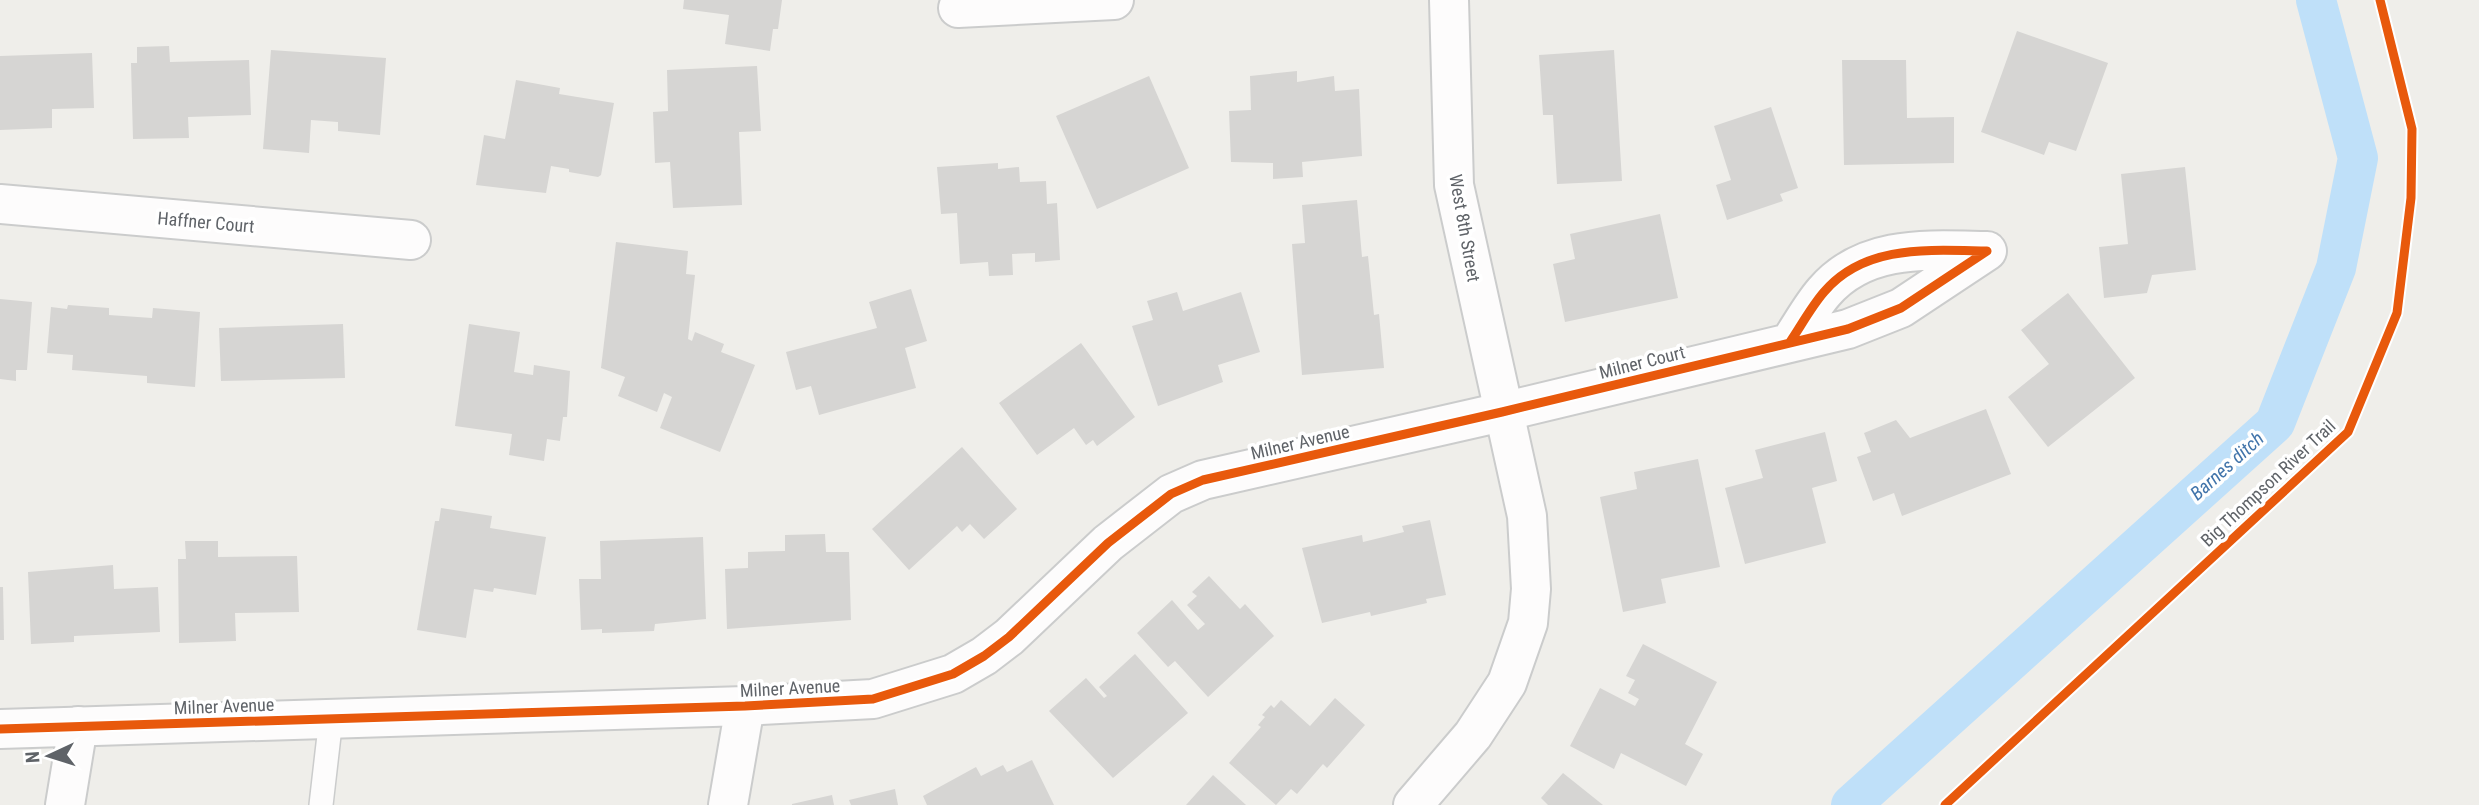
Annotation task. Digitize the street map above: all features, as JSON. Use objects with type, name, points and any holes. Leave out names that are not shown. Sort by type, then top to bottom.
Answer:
[{"type":"street","points":[[958,8],[1114,0]]},
{"type":"street","name":"West 8th Street","points":[[1413,805],[1492,708],[1519,654],[1528,623],[1531,568],[1527,516],[1454,185],[1449,0]]},
{"type":"street","name":"Haffner Court","points":[[0,204],[411,240]]},
{"type":"street","name":"Milner Court","points":[[1502,412],[1790,342]]},
{"type":"street","name":"Milner Avenue","points":[[0,729],[745,706],[873,699],[953,674],[1009,637],[1108,543],[1171,494],[1203,480],[1502,412]]},
{"type":"street","points":[[728,805],[745,706]]},
{"type":"street","points":[[65,805],[78,726]]},
{"type":"lane","points":[[321,805],[331,718]]},
{"type":"building","points":[[684,0],[782,0],[778,29],[773,29],[770,51],[725,44],[729,15],[683,9]]},
{"type":"building","points":[[2017,31],[2108,63],[2076,151],[2049,142],[2044,155],[1981,132]]},
{"type":"building","points":[[169,46],[170,62],[249,60],[251,115],[188,117],[189,138],[133,139],[131,63],[137,63],[137,47]]},
{"type":"building","points":[[271,50],[386,58],[380,135],[338,131],[338,122],[311,120],[309,153],[263,149]]},
{"type":"building","points":[[1614,50],[1622,181],[1557,184],[1553,115],[1543,115],[1539,55]]},
{"type":"building","points":[[92,53],[94,108],[52,109],[52,128],[0,130],[0,56]]},
{"type":"building","points":[[1842,60],[1906,60],[1907,118],[1954,117],[1954,163],[1844,165]]},
{"type":"building","points":[[757,66],[761,131],[739,132],[742,205],[673,208],[670,162],[655,163],[653,112],[668,111],[667,70]]},
{"type":"building","points":[[1297,71],[1297,82],[1334,76],[1335,91],[1359,89],[1362,156],[1302,162],[1303,177],[1273,179],[1273,163],[1231,162],[1229,111],[1251,110],[1250,76]]},
{"type":"building","points":[[1149,76],[1189,168],[1097,209],[1056,116]]},
{"type":"building","points":[[516,80],[560,88],[559,94],[614,103],[601,175],[598,177],[569,172],[569,169],[551,166],[546,193],[476,185],[484,135],[505,139]]},
{"type":"building","points":[[1771,107],[1798,188],[1780,194],[1783,201],[1727,220],[1716,185],[1731,180],[1714,126]]},
{"type":"building","points":[[998,163],[998,169],[1019,167],[1020,182],[1046,181],[1047,204],[1057,203],[1060,260],[1035,262],[1035,253],[1012,254],[1013,275],[989,276],[988,262],[960,264],[957,213],[941,214],[937,167]]},
{"type":"building","points":[[2185,167],[2196,270],[2152,275],[2147,293],[2104,298],[2099,247],[2128,244],[2121,174]]},
{"type":"building","points":[[1357,200],[1362,257],[1368,256],[1374,315],[1379,314],[1384,368],[1302,375],[1292,244],[1305,243],[1302,205]]},
{"type":"building","points":[[1660,214],[1678,298],[1565,322],[1553,264],[1575,259],[1570,234]]},
{"type":"building","points":[[616,242],[688,251],[686,274],[695,275],[688,339],[692,341],[695,332],[724,344],[721,352],[755,365],[720,452],[660,428],[672,397],[664,393],[657,412],[618,396],[625,377],[601,368]]},
{"type":"building","points":[[911,289],[927,341],[905,348],[916,388],[819,415],[811,386],[796,390],[786,352],[877,328],[869,302]]},
{"type":"building","points":[[1177,292],[1183,311],[1241,292],[1260,352],[1218,365],[1223,382],[1158,406],[1132,326],[1153,320],[1147,301]]},
{"type":"building","points":[[2068,293],[2135,378],[2048,447],[2008,397],[2049,364],[2021,330]]},
{"type":"building","points":[[0,299],[32,302],[27,370],[16,370],[16,381],[0,379]]},
{"type":"building","points":[[68,305],[109,308],[109,315],[152,318],[153,308],[200,312],[195,387],[147,383],[147,376],[72,370],[73,355],[47,353],[51,307],[67,309]]},
{"type":"building","points":[[343,324],[345,378],[221,381],[219,328]]},
{"type":"building","points":[[469,324],[520,332],[514,372],[533,375],[534,365],[570,371],[567,417],[563,417],[560,441],[547,439],[544,461],[509,455],[512,434],[455,426]]},
{"type":"building","points":[[1081,343],[1135,417],[1097,446],[1093,440],[1086,445],[1074,428],[1037,455],[999,403]]},
{"type":"building","points":[[1986,409],[2011,474],[1902,516],[1894,493],[1873,501],[1857,457],[1871,452],[1864,433],[1896,420],[1910,438]]},
{"type":"building","points":[[1825,432],[1837,481],[1812,488],[1826,543],[1745,564],[1725,488],[1763,478],[1755,450]]},
{"type":"building","points":[[962,447],[1017,509],[984,539],[970,524],[962,532],[957,526],[909,570],[872,529]]},
{"type":"building","points":[[1698,459],[1720,567],[1661,579],[1666,603],[1623,612],[1600,497],[1637,489],[1634,472]]},
{"type":"building","points":[[441,508],[492,516],[490,528],[546,537],[536,595],[494,588],[493,592],[474,589],[466,638],[417,630],[435,521],[439,521]]},
{"type":"building","points":[[1430,520],[1446,595],[1426,599],[1427,603],[1371,616],[1370,612],[1322,623],[1302,548],[1362,535],[1363,542],[1404,532],[1402,526]]},
{"type":"building","points":[[825,534],[826,552],[849,552],[851,620],[727,629],[725,569],[748,568],[748,552],[785,551],[785,535]]},
{"type":"building","points":[[703,537],[706,619],[655,624],[654,631],[602,633],[602,629],[581,630],[579,579],[601,579],[600,541]]},
{"type":"building","points":[[185,541],[218,541],[218,557],[297,556],[299,612],[235,613],[236,641],[179,643],[178,559],[186,559]]},
{"type":"building","points":[[113,565],[114,589],[158,587],[160,632],[74,636],[74,642],[31,644],[28,572]]},
{"type":"building","points":[[1209,576],[1240,609],[1245,604],[1274,636],[1208,697],[1175,661],[1168,667],[1137,633],[1172,600],[1198,630],[1205,624],[1187,605],[1197,596],[1192,592]]},
{"type":"building","points":[[0,587],[3,587],[4,640],[0,640]]},
{"type":"building","points":[[1643,644],[1717,682],[1685,744],[1703,754],[1686,786],[1621,753],[1614,769],[1570,746],[1600,688],[1635,706],[1639,699],[1628,693],[1635,680],[1626,676]]},
{"type":"building","points":[[1135,654],[1188,713],[1113,778],[1049,711],[1086,678],[1104,698],[1107,696],[1099,687]]},
{"type":"building","points":[[1335,698],[1365,725],[1327,768],[1323,764],[1297,794],[1291,789],[1276,805],[1229,763],[1261,727],[1258,725],[1265,717],[1262,715],[1271,705],[1274,708],[1281,700],[1310,726]]},
{"type":"building","points":[[1032,760],[1054,805],[927,805],[923,796],[976,767],[981,776],[1003,765],[1007,772]]},
{"type":"building","points":[[1563,773],[1603,805],[1548,805],[1541,798]]},
{"type":"building","points":[[1213,775],[1246,805],[1186,805]]},
{"type":"building","points":[[895,789],[898,805],[851,805],[849,800]]},
{"type":"building","points":[[832,795],[834,805],[792,805],[792,804]]},
{"type":"waterway","name":"Barnes ditch","points":[[1851,805],[2275,423],[2336,268],[2358,158],[2316,0]]},
{"type":"cycle path","name":"Big Thompson River Trail","points":[[1945,805],[2348,432],[2397,313],[2411,198],[2412,129],[2380,0]]},
{"type":"cycle path","points":[[0,729],[745,706],[873,699],[953,674],[984,656],[1009,637],[1108,543],[1171,494],[1203,480],[1848,329],[1901,308],[1987,251],[1899,253],[1859,265],[1840,276],[1824,292],[1790,342]]}]
